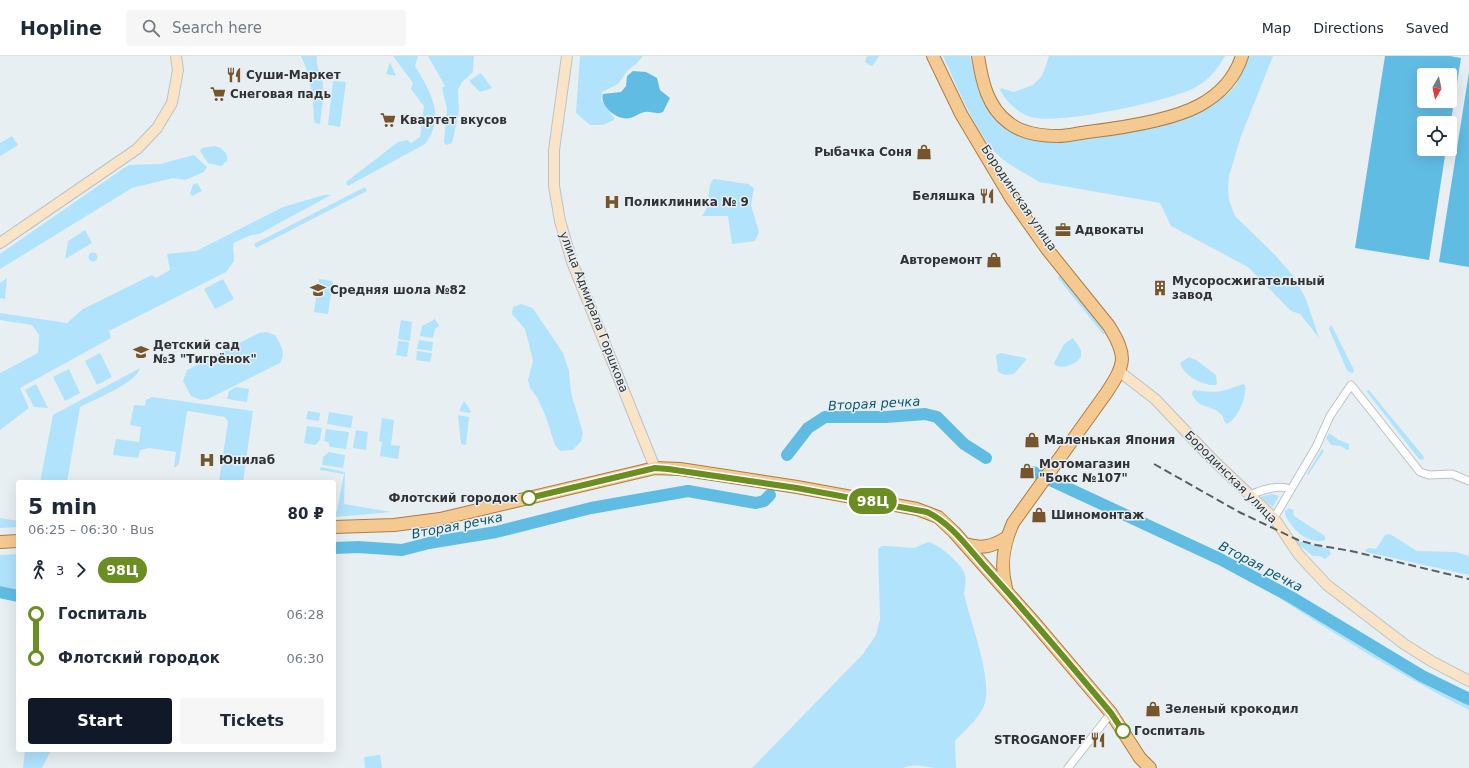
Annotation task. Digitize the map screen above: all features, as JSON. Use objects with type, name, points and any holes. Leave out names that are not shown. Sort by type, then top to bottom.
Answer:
[{"type":"main road","points":[[0,244],[137,149],[157,128],[172,103],[177,76],[176,56]]},
{"type":"main road","name":"улица Адмирала Горшкова","points":[[567,56],[554,150],[554,186],[560,221],[572,262],[655,468]]},
{"type":"main road","name":"Бородинская улица","points":[[934,56],[961,114],[1007,192],[1047,249],[1085,295],[1117,340],[1122,360],[1122,374]]},
{"type":"main road","name":"Бородинская улица","points":[[938,56],[966,116],[1007,184],[1051,247],[1081,283],[1122,338],[1127,357],[1127,366],[1122,374],[1040,483],[1016,518],[1006,538],[1002,560],[1002,573],[1006,590]]},
{"type":"main road","points":[[978,56],[984,87],[990,102],[1009,123],[1031,133],[1059,136],[1111,129],[1174,115],[1189,110],[1200,105],[1221,91],[1230,81],[1239,66],[1242,56]]},
{"type":"main road","points":[[984,56],[990,82],[996,97],[1012,116],[1033,126],[1060,130],[1110,124],[1160,113],[1190,103],[1207,94],[1226,78],[1237,56]]},
{"type":"main road","name":"Бородинская улица","points":[[1122,374],[1155,399],[1274,518],[1299,555],[1327,585],[1404,644],[1431,661],[1469,681]]},
{"type":"main road","points":[[336,527],[394,525],[440,519],[655,468],[680,469],[917,509],[938,517],[965,544],[1111,713],[1140,758],[1150,768]]},
{"type":"main road","points":[[965,544],[976,548],[986,548],[1006,538]]},
{"type":"main road","points":[[0,542],[16,541]]},
{"type":"street","points":[[1274,518],[1318,444],[1330,416],[1351,385],[1420,472],[1429,475],[1452,474],[1469,481]]},
{"type":"street","points":[[1250,495],[1271,488],[1285,487],[1290,489]]},
{"type":"street","points":[[1068,768],[1111,713]]},
{"type":"shaded area","points":[[301,56],[317,56],[317,64],[323,86],[320,124],[315,123],[314,120],[311,87]]},
{"type":"shaded area","points":[[393,56],[418,56],[415,66],[431,95],[434,105],[435,124],[425,144],[348,186],[346,182],[398,142],[407,140],[411,143],[420,137],[424,106],[411,89],[413,83]]},
{"type":"shaded area","points":[[428,56],[474,56],[473,72],[462,82],[458,90],[459,112],[452,143],[446,145],[444,142],[447,109],[442,88],[445,86]]},
{"type":"shaded area","points":[[580,56],[643,56],[628,70],[618,84],[602,92],[601,100],[614,118],[614,120],[603,125],[590,125],[576,113]]},
{"type":"shaded area","points":[[867,56],[879,56],[871,66],[865,62]]},
{"type":"shaded area","points":[[943,56],[970,56],[978,88],[984,104],[1005,128],[1016,135],[1029,139],[1059,143],[1111,136],[1173,121],[1201,111],[1226,95],[1236,85],[1249,56],[1273,56],[1241,136],[1229,176],[1229,200],[1235,216],[1276,256],[1294,277],[1306,299],[1319,338],[1300,314],[1291,311],[1248,267],[1171,226],[1160,203],[1039,182],[1007,163],[990,146],[974,122]]},
{"type":"shaded area","points":[[1049,56],[1225,56],[1219,66],[1208,78],[1194,88],[1180,94],[1139,105],[1091,114],[1050,119],[1035,118],[1014,108],[1000,90],[1001,88],[1014,92],[1033,85],[1042,76]]},
{"type":"shaded area","points":[[1385,56],[1450,56],[1461,58],[1457,83],[1457,68],[1417,68],[1417,108],[1453,108],[1452,116],[1417,116],[1417,156],[1445,156],[1429,260],[1355,248]]},
{"type":"shaded area","points":[[390,62],[396,76],[386,74]]},
{"type":"shaded area","points":[[633,71],[646,72],[657,78],[660,90],[670,98],[663,112],[645,112],[625,118],[615,115],[607,108],[604,103],[603,94],[621,92],[626,86],[627,76]]},
{"type":"shaded area","points":[[1469,72],[1469,267],[1439,262],[1456,156],[1457,156]]},
{"type":"shaded area","points":[[481,73],[492,88],[480,92],[469,81]]},
{"type":"shaded area","points":[[333,81],[346,82],[340,127],[328,125]]},
{"type":"shaded area","points":[[12,136],[18,145],[0,156],[0,143]]},
{"type":"shaded area","points":[[215,146],[226,153],[227,156],[227,161],[221,166],[208,163],[200,151],[202,148]]},
{"type":"shaded area","points":[[194,155],[207,167],[204,172],[185,180],[173,178],[132,188],[0,269],[0,254],[129,165],[160,164]]},
{"type":"shaded area","points":[[714,179],[748,184],[754,188],[751,205],[759,232],[755,241],[732,244],[728,216],[702,216],[707,206],[710,186]]},
{"type":"shaded area","points":[[197,183],[202,191],[192,196],[190,193],[193,185]]},
{"type":"shaded area","points":[[365,187],[367,191],[256,248],[254,244]]},
{"type":"shaded area","points":[[324,195],[331,195],[259,234],[251,235],[233,243],[234,261],[226,272],[109,331],[111,338],[20,388],[29,408],[0,430],[0,373],[38,353],[39,335],[32,325],[0,320],[0,313],[67,323],[83,309],[152,275],[156,278],[170,270],[167,254],[196,251],[283,207]]},
{"type":"shaded area","points":[[85,230],[92,243],[65,259],[68,241]]},
{"type":"shaded area","points":[[93,252],[98,257],[93,262],[88,257]]},
{"type":"shaded area","points":[[1060,275],[1097,319],[1105,334],[1103,334],[1058,278]]},
{"type":"shaded area","points":[[7,278],[5,299],[0,298],[0,283]]},
{"type":"shaded area","points":[[223,279],[234,299],[215,309],[204,289]]},
{"type":"shaded area","points":[[319,279],[333,281],[328,314],[314,312]]},
{"type":"shaded area","points":[[521,304],[534,310],[563,353],[569,371],[571,393],[583,433],[581,441],[573,450],[560,451],[555,445],[546,417],[537,397],[530,388],[528,380],[533,361],[525,329],[512,314],[513,307]]},
{"type":"shaded area","points":[[435,319],[439,326],[435,329],[433,338],[420,336],[422,326]]},
{"type":"shaded area","points":[[401,320],[412,322],[410,341],[398,339]]},
{"type":"shaded area","points":[[1331,325],[1354,370],[1353,373],[1347,370],[1329,329]]},
{"type":"shaded area","points":[[266,332],[275,335],[281,345],[283,355],[280,363],[208,399],[201,400],[191,396],[183,381],[187,370],[259,333]]},
{"type":"shaded area","points":[[1073,338],[1081,350],[1081,357],[1076,362],[1066,367],[1055,365],[1054,363],[1064,344]]},
{"type":"shaded area","points":[[419,340],[433,342],[432,351],[417,349]]},
{"type":"shaded area","points":[[398,341],[409,342],[407,357],[396,355]]},
{"type":"shaded area","points":[[417,351],[432,353],[430,362],[416,360]]},
{"type":"shaded area","points":[[100,353],[112,377],[97,385],[85,361]]},
{"type":"shaded area","points":[[1000,353],[1026,358],[1026,360],[1014,374],[1005,375],[998,372],[996,355]]},
{"type":"shaded area","points":[[1189,357],[1196,360],[1216,375],[1216,385],[1200,382],[1185,372],[1180,363]]},
{"type":"shaded area","points":[[140,368],[137,374],[123,385],[80,407],[67,480],[40,480],[53,415]]},
{"type":"shaded area","points":[[69,369],[80,393],[65,401],[53,377]]},
{"type":"shaded area","points":[[36,384],[48,408],[34,407],[25,390]]},
{"type":"shaded area","points":[[1243,384],[1245,385],[1245,395],[1241,407],[1235,417],[1227,424],[1221,414],[1202,405],[1192,394],[1193,390],[1218,392]]},
{"type":"shaded area","points":[[236,387],[249,389],[247,402],[227,399],[229,391]]},
{"type":"shaded area","points":[[1368,389],[1424,457],[1423,460],[1419,459],[1367,392]]},
{"type":"shaded area","points":[[152,397],[253,411],[243,480],[219,480],[228,422],[225,417],[188,411],[179,463],[176,467],[174,467],[176,452],[149,448],[140,450],[138,458],[113,455],[116,439],[139,442],[141,427],[130,425],[134,405],[145,406],[146,400]]},
{"type":"shaded area","points":[[464,401],[471,411],[470,413],[459,411]]},
{"type":"shaded area","points":[[308,411],[320,413],[319,421],[306,419]]},
{"type":"shaded area","points":[[329,412],[353,416],[351,428],[327,424]]},
{"type":"shaded area","points":[[458,415],[469,417],[466,445],[461,444]]},
{"type":"shaded area","points":[[382,418],[394,420],[391,445],[400,446],[398,459],[380,456],[382,442],[379,441]]},
{"type":"shaded area","points":[[307,426],[322,428],[320,440],[315,445],[304,443]]},
{"type":"shaded area","points":[[326,429],[349,432],[346,449],[330,447],[328,442],[324,441]]},
{"type":"shaded area","points":[[356,430],[368,432],[366,450],[353,448]]},
{"type":"shaded area","points":[[1329,433],[1339,440],[1349,444],[1349,449],[1347,450],[1341,446],[1331,445],[1326,438]]},
{"type":"shaded area","points":[[1322,449],[1324,451],[1308,475],[1307,474]]},
{"type":"shaded area","points":[[329,452],[345,455],[343,468],[322,465],[323,457]]},
{"type":"shaded area","points":[[321,467],[345,472],[344,504],[391,512],[336,517],[344,474],[320,470]]},
{"type":"shaded area","points":[[1272,494],[1279,496],[1273,507],[1260,497]]},
{"type":"shaded area","points":[[1289,508],[1293,510],[1294,516],[1325,536],[1325,540],[1319,541],[1306,538],[1296,530],[1291,525],[1285,514],[1285,511]]},
{"type":"shaded area","points":[[0,518],[16,521],[16,527],[0,528]]},
{"type":"shaded area","points":[[1390,534],[1417,551],[1456,552],[1469,556],[1469,575],[1366,552],[1365,550],[1369,548],[1376,549],[1385,535]]},
{"type":"shaded area","points":[[1298,541],[1329,549],[1331,554],[1325,559],[1319,556],[1313,556],[1298,544]]},
{"type":"shaded area","points":[[928,542],[938,546],[948,554],[958,563],[964,572],[966,581],[964,594],[986,679],[985,703],[983,708],[968,728],[955,741],[956,768],[916,766],[903,768],[752,768],[863,654],[876,635],[880,619],[878,549],[882,546],[914,548]]},
{"type":"shaded area","points":[[16,554],[16,590],[0,586],[0,555]]},
{"type":"shaded area","points":[[1267,586],[1419,679],[1469,704],[1469,710],[1416,682],[1340,636],[1264,588]]},
{"type":"shaded area","points":[[25,752],[50,752],[42,768],[23,768]]},
{"type":"shaded area","points":[[380,755],[382,768],[365,768],[364,757]]},
{"type":"waterway","name":"Вторая речка","points":[[787,455],[808,428],[825,417],[886,417],[925,414],[937,417],[964,444],[986,458]]},
{"type":"waterway","name":"Вторая речка","points":[[1033,472],[1220,559],[1291,597],[1422,676],[1469,699]]},
{"type":"waterway","name":"Вторая речка","points":[[336,548],[358,547],[402,550],[429,543],[496,532],[591,508],[688,491],[756,503],[764,501],[770,495]]},
{"type":"waterway","name":"Вторая речка","points":[[0,592],[16,596]]},
{"type":"railway","points":[[1154,464],[1239,512],[1298,540],[1469,579]]},
{"type":"bus line","name":"98Ц","points":[[529,498],[633,475],[655,468],[680,469],[797,488],[927,512],[938,517],[965,544],[1111,713],[1123,731]]},
{"type":"place","name":"Суши-Маркет","points":[[234,75]]},
{"type":"place","name":"Снеговая падь","points":[[218,94]]},
{"type":"place","name":"Квартет вкусов","points":[[388,120]]},
{"type":"place","name":"Рыбачка Соня","points":[[924,152]]},
{"type":"place","name":"Беляшка","points":[[987,196]]},
{"type":"place","name":"Поликлиника № 9","points":[[612,202]]},
{"type":"place","name":"Адвокаты","points":[[1063,230]]},
{"type":"place","name":"Авторемонт","points":[[994,260]]},
{"type":"place","name":"Мусоросжигательный завод","points":[[1160,288]]},
{"type":"place","name":"Средняя шола №82","points":[[318,290]]},
{"type":"place","name":"Детский сад №3 \"Тигрёнок\"","points":[[141,352]]},
{"type":"place","name":"Маленькая Япония","points":[[1032,440]]},
{"type":"place","name":"Юнилаб","points":[[207,460]]},
{"type":"place","name":"Мотомагазин \"Бокс №107\"","points":[[1027,471]]},
{"type":"place","name":"Флотский городок","points":[[529,498]]},
{"type":"place","name":"Шиномонтаж","points":[[1039,515]]},
{"type":"place","name":"Зеленый крокодил","points":[[1153,709]]},
{"type":"place","name":"Госпиталь","points":[[1123,731]]},
{"type":"place","name":"STROGANOFF","points":[[1098,740]]}]
